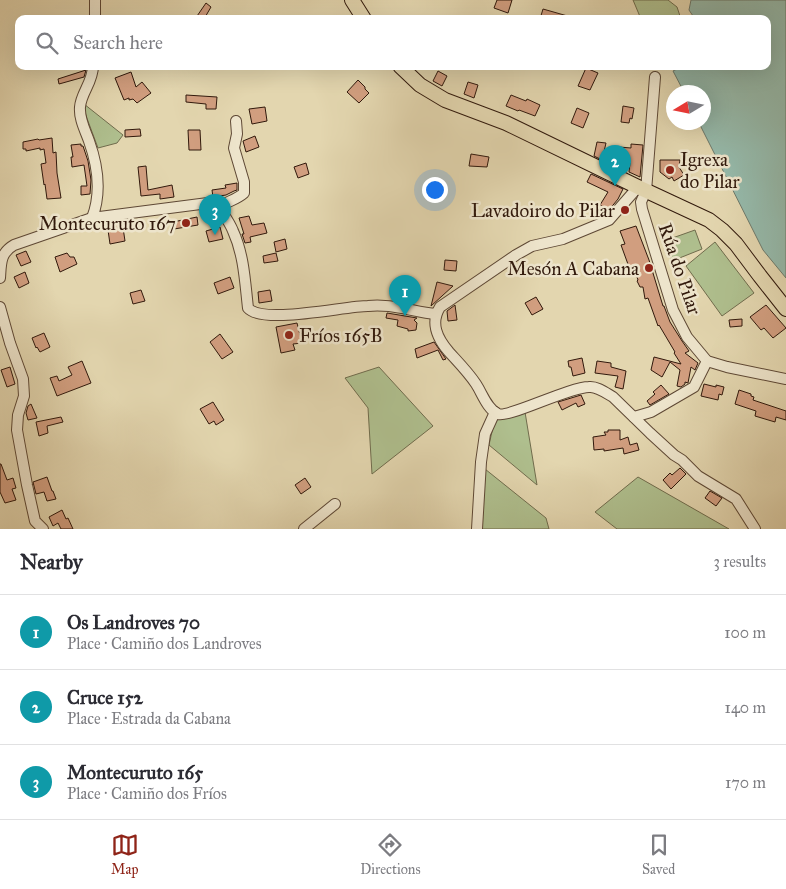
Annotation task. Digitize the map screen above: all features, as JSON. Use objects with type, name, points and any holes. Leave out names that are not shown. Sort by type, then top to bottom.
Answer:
[{"type":"main road","points":[[352,0],[361,15]]},
{"type":"main road","points":[[404,70],[420,85],[445,100],[506,123],[709,220],[736,244],[786,308]]},
{"type":"street","points":[[95,15],[96,0]]},
{"type":"street","points":[[92,218],[96,208],[98,175],[80,108],[92,78],[93,70]]},
{"type":"street","name":"Rúa do Pilar","points":[[655,77],[642,189],[642,209],[673,310],[687,337],[707,361]]},
{"type":"street","points":[[219,207],[244,193],[244,182],[234,148],[237,134],[236,121]]},
{"type":"street","points":[[642,189],[609,220],[563,239],[532,246],[440,307],[436,314],[435,322],[438,335],[442,344],[475,382],[490,407],[501,415],[579,388],[590,386],[613,397],[698,476],[736,499],[755,529]]},
{"type":"street","points":[[0,278],[3,256],[7,249],[14,245],[92,218],[208,203],[219,207],[233,230],[241,254],[248,308],[251,312],[258,314],[300,315],[367,306],[400,307],[436,314]]},
{"type":"street","points":[[0,307],[23,380],[24,396],[18,416],[17,430],[34,525],[42,529]]},
{"type":"street","points":[[634,417],[651,412],[694,387],[707,361],[786,379]]},
{"type":"street","points":[[477,529],[481,462],[485,434],[495,412]]},
{"type":"street","points":[[304,529],[335,504]]},
{"type":"green space","points":[[633,0],[668,0],[677,7],[680,15],[639,15]]},
{"type":"green space","points":[[84,104],[123,135],[117,143],[98,148],[85,113]]},
{"type":"green space","points":[[695,230],[702,249],[672,261],[664,241]]},
{"type":"green space","points":[[715,242],[754,293],[722,316],[686,266]]},
{"type":"green space","points":[[379,367],[433,426],[372,474],[368,408],[345,378]]},
{"type":"green space","points":[[525,412],[537,485],[489,445],[495,418]]},
{"type":"green space","points":[[485,469],[546,518],[549,529],[481,529]]},
{"type":"green space","points":[[638,477],[729,529],[617,529],[595,512]]},
{"type":"shaded area","points":[[691,0],[786,0],[786,278],[763,250],[703,130],[711,130],[711,85],[680,85],[673,71],[771,70],[771,15],[692,15],[689,10]]},
{"type":"building","points":[[497,0],[512,0],[508,13],[494,8]]},
{"type":"building","points":[[206,3],[211,7],[206,15],[198,15]]},
{"type":"building","points":[[543,9],[564,15],[541,15]]},
{"type":"building","points":[[86,70],[84,77],[59,84],[58,79]]},
{"type":"building","points":[[585,70],[598,73],[590,90],[578,86]]},
{"type":"building","points":[[438,71],[447,76],[442,86],[433,81]]},
{"type":"building","points":[[131,72],[136,87],[142,82],[151,93],[137,103],[133,99],[129,100],[129,98],[124,100],[115,78]]},
{"type":"building","points":[[358,80],[369,93],[359,103],[347,92]]},
{"type":"building","points":[[468,82],[478,85],[474,98],[464,94]]},
{"type":"building","points":[[186,95],[217,97],[216,109],[206,109],[206,104],[186,102]]},
{"type":"building","points":[[511,95],[540,105],[535,116],[506,106]]},
{"type":"building","points":[[623,106],[634,108],[632,119],[630,118],[629,123],[621,122]]},
{"type":"building","points":[[265,107],[267,121],[252,124],[249,109]]},
{"type":"building","points":[[577,108],[589,113],[583,128],[571,123]]},
{"type":"building","points":[[140,129],[141,136],[125,137],[125,130]]},
{"type":"building","points":[[188,130],[200,130],[201,150],[189,150]]},
{"type":"building","points":[[255,136],[259,147],[246,152],[243,141]]},
{"type":"building","points":[[52,138],[53,153],[56,152],[61,198],[47,199],[41,164],[46,163],[44,149],[26,151],[26,149],[23,149],[23,142]]},
{"type":"building","points":[[597,142],[606,143],[602,160],[594,156]]},
{"type":"building","points":[[81,144],[88,161],[91,180],[90,194],[81,195],[81,186],[87,186],[84,165],[72,167],[71,145]]},
{"type":"building","points":[[631,144],[643,145],[640,177],[629,172],[630,163],[618,162],[619,147],[631,148]]},
{"type":"building","points":[[471,154],[489,157],[487,167],[469,166]]},
{"type":"building","name":"Igrexa do Pilar","points":[[660,160],[680,160],[679,167],[684,175],[674,181],[672,177],[669,179],[660,172]]},
{"type":"building","points":[[306,163],[309,174],[298,178],[294,167]]},
{"type":"building","points":[[146,166],[148,190],[172,185],[174,197],[160,199],[160,194],[141,196],[138,167]]},
{"type":"building","points":[[591,174],[623,189],[609,210],[600,205],[608,192],[587,182]]},
{"type":"building","points":[[237,183],[237,190],[226,195],[213,197],[212,190],[226,188],[225,185]]},
{"type":"building","points":[[249,216],[252,225],[264,223],[267,233],[250,237],[251,242],[245,243],[239,218]]},
{"type":"building","name":"Montecuruto 167","points":[[197,217],[198,225],[174,229],[173,222]]},
{"type":"building","points":[[122,221],[125,241],[110,244],[107,223]]},
{"type":"building","points":[[636,226],[670,322],[689,351],[685,353],[698,363],[695,370],[691,367],[688,383],[685,382],[681,387],[677,386],[680,370],[670,362],[662,377],[651,370],[654,357],[681,364],[658,326],[648,298],[645,299],[643,287],[640,287],[637,281],[633,266],[629,267],[621,245],[625,244],[620,231]]},
{"type":"building","points":[[220,227],[223,239],[209,242],[206,231]]},
{"type":"building","points":[[285,239],[287,249],[276,252],[274,242]]},
{"type":"building","points":[[26,251],[31,262],[21,266],[16,255]]},
{"type":"building","points":[[67,253],[70,257],[74,257],[77,264],[60,272],[55,257]]},
{"type":"building","points":[[276,253],[278,261],[264,263],[263,256]]},
{"type":"building","points":[[445,260],[457,261],[456,271],[444,270]]},
{"type":"building","points":[[25,272],[29,283],[19,288],[14,277]]},
{"type":"building","points":[[230,277],[234,288],[218,294],[214,283]]},
{"type":"building","points":[[437,282],[453,286],[431,306]]},
{"type":"building","points":[[141,290],[145,301],[133,304],[130,293]]},
{"type":"building","points":[[270,290],[272,301],[259,303],[258,292]]},
{"type":"building","points":[[536,297],[543,309],[532,315],[525,303]]},
{"type":"building","points":[[455,305],[457,320],[448,321],[447,311]]},
{"type":"building","points":[[766,305],[786,328],[773,338],[764,328],[761,330],[750,317]]},
{"type":"building","points":[[387,313],[417,318],[414,320],[417,323],[416,330],[408,331],[408,329],[397,326],[398,320],[386,318]]},
{"type":"building","points":[[742,319],[742,326],[730,327],[729,320]]},
{"type":"building","name":"Fríos 165B","points":[[297,323],[302,343],[293,344],[295,350],[281,353],[276,327]]},
{"type":"building","points":[[44,333],[50,347],[40,352],[32,338]]},
{"type":"building","points":[[220,334],[233,352],[222,359],[210,342]]},
{"type":"building","points":[[434,342],[446,359],[443,360],[438,350],[417,358],[415,349]]},
{"type":"building","points":[[582,358],[585,373],[573,376],[568,361]]},
{"type":"building","points":[[82,361],[91,383],[57,396],[50,378],[57,376],[59,381],[72,375],[68,367]]},
{"type":"building","points":[[597,361],[611,363],[611,367],[626,371],[623,389],[615,387],[618,376],[595,373]]},
{"type":"building","points":[[10,367],[15,384],[7,387],[1,370]]},
{"type":"building","points":[[704,384],[724,387],[722,395],[719,394],[718,400],[701,396]]},
{"type":"building","points":[[661,385],[669,394],[650,405],[647,401]]},
{"type":"building","points":[[739,390],[751,394],[754,397],[753,400],[786,411],[786,420],[776,417],[775,422],[755,416],[756,411],[735,404]]},
{"type":"building","points":[[581,395],[585,404],[578,407],[576,403],[562,410],[558,402]]},
{"type":"building","points":[[213,402],[224,420],[216,425],[214,421],[209,424],[200,409]]},
{"type":"building","points":[[31,404],[37,418],[28,420],[26,413],[28,406]]},
{"type":"building","points":[[61,417],[63,422],[47,426],[48,433],[39,436],[36,422]]},
{"type":"building","points":[[608,430],[620,430],[620,440],[628,437],[630,445],[637,443],[639,450],[624,454],[623,448],[604,451],[604,449],[594,450],[593,437],[606,435],[604,432],[608,432]]},
{"type":"building","points":[[0,464],[7,480],[13,478],[16,488],[12,489],[16,500],[5,503],[0,492]]},
{"type":"building","points":[[680,468],[686,474],[671,489],[663,480],[670,473],[672,475]]},
{"type":"building","points":[[47,477],[56,499],[47,501],[44,492],[36,494],[33,482]]},
{"type":"building","points":[[305,478],[311,487],[301,494],[295,485]]},
{"type":"building","points":[[710,491],[722,498],[716,506],[705,498]]},
{"type":"building","points":[[62,510],[73,529],[61,529],[58,523],[53,526],[49,517]]},
{"type":"place","name":"Igrexa do Pilar","points":[[670,170]]},
{"type":"place","name":"Cruce 152","points":[[615,186]]},
{"type":"place","name":"Lavadoiro do Pilar","points":[[625,210]]},
{"type":"place","name":"Montecuruto 167","points":[[186,223]]},
{"type":"place","name":"Montecuruto 165","points":[[215,235]]},
{"type":"place","name":"Mesón A Cabana","points":[[649,268]]},
{"type":"place","name":"Os Landroves 70","points":[[405,316]]},
{"type":"place","name":"Fríos 165B","points":[[289,335]]}]
